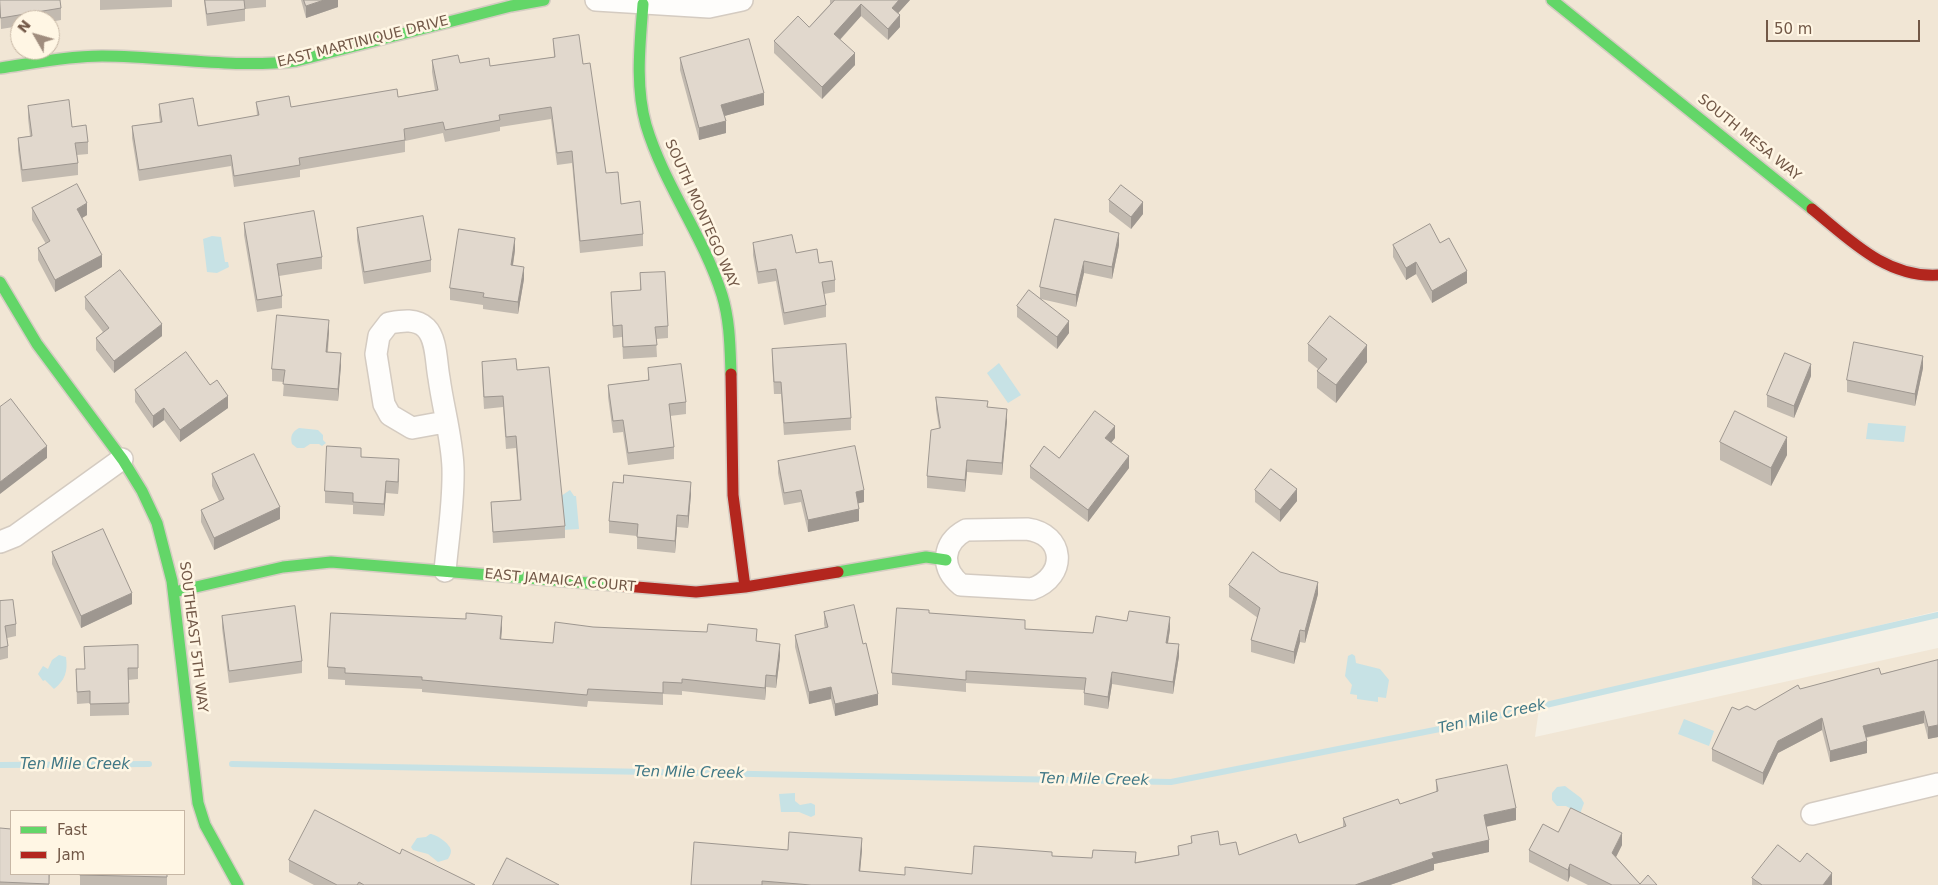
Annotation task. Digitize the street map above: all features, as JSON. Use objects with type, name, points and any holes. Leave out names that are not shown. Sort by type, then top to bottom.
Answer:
[{"type":"street","name":"EAST MARTINIQUE DRIVE","points":[[0,68],[100,56],[225,65],[272,65],[511,6],[544,0]]},
{"type":"street","points":[[596,0],[709,7],[742,0]]},
{"type":"street","name":"SOUTH MESA WAY","points":[[1552,0],[1873,258],[1890,267],[1919,275],[1938,275]]},
{"type":"street","name":"SOUTH MONTEGO WAY","points":[[643,4],[638,74],[646,123],[653,145],[710,266],[726,311],[730,335],[733,495],[744,587]]},
{"type":"street","name":"SOUTHEAST 5TH WAY","points":[[0,282],[29,333],[122,459],[143,493],[157,522],[165,545],[174,592],[198,803],[205,825],[235,884]]},
{"type":"street","points":[[445,422],[412,428],[398,422],[390,415],[384,404],[376,354],[379,336],[390,323],[409,320],[425,327],[433,342],[445,422],[451,445],[453,492],[445,571]]},
{"type":"street","points":[[0,542],[15,536],[122,459]]},
{"type":"street","points":[[1027,529],[1044,534],[1052,541],[1057,560],[1050,579],[1032,589],[961,585],[953,578],[946,560],[951,541],[966,530],[1027,529]]},
{"type":"street","name":"EAST JAMAICA COURT","points":[[174,592],[307,564],[355,562],[672,591],[744,587],[926,557],[946,560]]},
{"type":"street","points":[[1812,814],[1938,784]]},
{"type":"shaded area","points":[[0,0],[1938,0],[1938,611],[1539,709],[1535,737],[1938,648],[1938,885],[0,885]]},
{"type":"water","points":[[212,236],[221,237],[225,262],[228,262],[229,267],[217,273],[207,272],[203,239]]},
{"type":"water","points":[[999,363],[1021,395],[1008,403],[987,373]]},
{"type":"water","points":[[1868,423],[1906,426],[1904,442],[1866,439]]},
{"type":"water","points":[[299,428],[318,430],[323,435],[323,440],[326,443],[322,446],[310,444],[304,448],[297,448],[292,444],[291,436]]},
{"type":"water","points":[[570,490],[576,496],[579,529],[563,530],[561,496]]},
{"type":"water","points":[[1352,654],[1355,656],[1356,663],[1380,669],[1389,680],[1386,698],[1378,697],[1378,702],[1357,699],[1357,695],[1350,694],[1352,685],[1345,676],[1348,656]]},
{"type":"water","points":[[59,655],[66,657],[67,667],[63,679],[54,689],[45,680],[43,681],[38,674],[43,666],[48,669],[52,660]]},
{"type":"water","points":[[1684,719],[1714,731],[1709,746],[1678,734]]},
{"type":"water","points":[[1565,786],[1581,798],[1584,803],[1580,814],[1566,806],[1557,806],[1552,800],[1552,793],[1557,787]]},
{"type":"water","points":[[795,793],[795,801],[800,805],[811,803],[815,805],[815,815],[811,817],[799,812],[781,812],[779,794]]},
{"type":"water","points":[[433,834],[449,845],[451,851],[448,859],[438,862],[428,854],[413,850],[411,847],[417,838],[426,837]]},
{"type":"building","points":[[0,0],[60,0],[61,8],[49,10],[10,10],[10,16],[1,18]]},
{"type":"building","points":[[205,0],[244,0],[245,9],[207,14]]},
{"type":"building","points":[[304,0],[324,0],[306,6]]},
{"type":"building","points":[[835,0],[899,0],[892,8],[900,15],[888,29],[861,4],[834,34],[855,53],[822,87],[774,41],[798,16],[809,27]]},
{"type":"building","points":[[579,35],[583,64],[590,63],[606,173],[618,172],[621,204],[640,201],[643,234],[580,241],[572,151],[557,153],[551,107],[499,115],[500,120],[445,130],[443,122],[404,129],[405,140],[299,158],[300,165],[234,176],[231,155],[139,170],[132,126],[162,122],[159,104],[193,98],[198,126],[259,115],[256,102],[289,96],[291,107],[397,89],[398,97],[438,90],[432,60],[458,55],[460,63],[489,58],[490,66],[555,57],[553,39]]},
{"type":"building","points":[[749,39],[764,93],[721,105],[726,121],[699,128],[680,58]]},
{"type":"building","points":[[69,100],[72,127],[86,125],[88,142],[75,143],[78,163],[22,170],[18,138],[32,136],[28,106]]},
{"type":"building","points":[[77,184],[87,203],[77,209],[102,255],[55,280],[38,248],[50,241],[32,208]]},
{"type":"building","points":[[1121,185],[1143,202],[1131,217],[1109,200]]},
{"type":"building","points":[[314,211],[322,257],[277,264],[282,296],[257,300],[244,223]]},
{"type":"building","points":[[423,216],[431,260],[364,272],[357,228]]},
{"type":"building","points":[[1055,219],[1119,233],[1112,267],[1084,261],[1076,295],[1040,287]]},
{"type":"building","points":[[1430,224],[1440,243],[1449,238],[1467,271],[1432,291],[1416,262],[1406,268],[1393,245]]},
{"type":"building","points":[[459,229],[515,238],[511,265],[524,267],[518,302],[483,297],[484,293],[450,288]]},
{"type":"building","points":[[792,235],[796,253],[817,249],[819,263],[832,261],[835,280],[822,282],[826,305],[784,313],[776,269],[758,272],[753,243]]},
{"type":"building","points":[[120,270],[162,324],[114,361],[96,338],[109,328],[85,297]]},
{"type":"building","points":[[665,272],[668,326],[655,327],[657,345],[623,347],[622,325],[613,326],[611,292],[641,290],[640,273]]},
{"type":"building","points":[[1029,290],[1069,321],[1057,337],[1017,306]]},
{"type":"building","points":[[277,315],[329,320],[326,352],[341,353],[338,389],[283,384],[285,370],[272,369]]},
{"type":"building","points":[[1330,316],[1367,345],[1336,385],[1317,371],[1327,359],[1308,344]]},
{"type":"building","points":[[1854,342],[1923,356],[1915,394],[1847,380]]},
{"type":"building","points":[[846,344],[851,418],[784,423],[781,382],[774,382],[772,349]]},
{"type":"building","points":[[186,352],[210,385],[217,380],[228,396],[180,430],[164,408],[153,416],[135,390]]},
{"type":"building","points":[[1785,353],[1811,364],[1794,406],[1767,395]]},
{"type":"building","points":[[516,359],[517,370],[549,367],[565,526],[493,532],[491,502],[521,500],[516,436],[506,437],[503,396],[484,397],[482,362]]},
{"type":"building","points":[[681,364],[686,402],[669,404],[674,447],[628,453],[623,420],[613,421],[608,385],[649,380],[648,368]]},
{"type":"building","points":[[936,397],[988,401],[987,407],[1007,409],[1002,463],[967,460],[965,480],[927,476],[931,430],[940,428]]},
{"type":"building","points":[[11,399],[47,446],[0,482],[0,407]]},
{"type":"building","points":[[1095,411],[1115,426],[1105,438],[1129,456],[1088,510],[1030,466],[1044,446],[1059,458]]},
{"type":"building","points":[[1735,411],[1787,437],[1771,468],[1720,442]]},
{"type":"building","points":[[327,446],[361,448],[361,457],[399,459],[398,482],[386,481],[384,504],[353,502],[353,493],[325,491]]},
{"type":"building","points":[[855,446],[864,490],[856,492],[859,509],[808,520],[801,490],[784,493],[778,461]]},
{"type":"building","points":[[254,454],[280,507],[214,538],[201,510],[224,499],[212,474]]},
{"type":"building","points":[[1271,469],[1297,489],[1280,510],[1255,490]]},
{"type":"building","points":[[624,475],[691,482],[688,516],[677,515],[675,541],[637,537],[638,524],[609,521],[613,482],[623,483]]},
{"type":"building","points":[[103,529],[132,593],[81,616],[52,552]]},
{"type":"building","points":[[1253,552],[1280,572],[1318,582],[1305,631],[1300,630],[1294,652],[1251,640],[1260,608],[1229,585]]},
{"type":"building","points":[[13,600],[16,624],[5,626],[8,646],[0,648],[0,601]]},
{"type":"building","points":[[854,605],[863,644],[866,643],[878,694],[835,704],[831,687],[809,692],[795,635],[828,627],[824,612]]},
{"type":"building","points":[[295,606],[302,661],[229,671],[222,616]]},
{"type":"building","points":[[897,608],[929,610],[929,613],[1025,620],[1025,629],[1093,633],[1096,616],[1127,621],[1129,611],[1170,617],[1166,643],[1179,644],[1173,682],[1112,672],[1108,697],[1084,693],[1086,678],[966,671],[966,680],[892,673]]},
{"type":"building","points":[[331,613],[466,619],[466,613],[502,616],[500,639],[553,643],[555,622],[593,627],[707,632],[708,624],[757,629],[756,641],[780,644],[776,676],[766,675],[765,688],[682,679],[682,683],[663,682],[663,693],[588,689],[587,695],[422,680],[422,677],[345,673],[345,668],[328,667]]},
{"type":"building","points":[[138,645],[138,668],[128,668],[129,703],[90,704],[90,691],[77,692],[76,669],[85,669],[84,647]]},
{"type":"building","points":[[1938,660],[1938,725],[1928,727],[1924,711],[1863,726],[1867,741],[1830,751],[1822,718],[1778,741],[1763,773],[1712,749],[1732,707],[1739,710],[1747,706],[1755,710],[1798,685],[1800,689],[1879,668],[1881,674]]},
{"type":"building","points":[[1507,765],[1516,808],[1484,815],[1489,840],[1432,853],[1434,858],[1355,885],[811,885],[762,881],[762,885],[691,885],[694,842],[788,850],[789,832],[862,838],[859,871],[905,875],[905,867],[972,874],[974,846],[1052,852],[1052,856],[1092,858],[1093,850],[1136,852],[1135,863],[1179,855],[1178,846],[1192,843],[1191,836],[1218,831],[1220,845],[1236,842],[1239,855],[1296,834],[1299,843],[1346,826],[1343,818],[1398,799],[1400,804],[1438,791],[1436,780]]},
{"type":"building","points":[[1571,808],[1622,833],[1612,853],[1640,884],[1648,875],[1657,885],[1612,885],[1570,864],[1568,870],[1529,850],[1543,824],[1558,832]]},
{"type":"building","points":[[315,810],[400,854],[402,849],[475,885],[364,885],[359,882],[357,885],[337,885],[289,860]]},
{"type":"building","points":[[0,828],[10,829],[10,875],[49,875],[49,884],[0,882]]},
{"type":"building","points":[[1778,845],[1800,862],[1807,853],[1832,873],[1823,885],[1762,885],[1752,878]]},
{"type":"building","points":[[507,858],[559,885],[493,885]]},
{"type":"building","points":[[80,875],[167,875],[167,877]]},
{"type":"waterway","name":"Ten Mile Creek","points":[[232,764],[1171,782],[1450,727],[1938,615]]},
{"type":"waterway","name":"Ten Mile Creek","points":[[0,765],[149,764]]},
{"type":"traffic: fast","points":[[0,68],[89,56],[247,64],[296,61],[511,6],[544,0]]},
{"type":"traffic: fast","points":[[1552,0],[1812,209]]},
{"type":"traffic: fast","points":[[643,4],[639,80],[646,125],[663,168],[705,252],[722,295],[728,324],[731,374]]},
{"type":"traffic: fast","points":[[0,282],[37,344],[123,460],[142,491],[157,523],[172,581],[198,803],[205,825],[238,885]]},
{"type":"traffic: fast","points":[[838,572],[926,557],[946,560]]},
{"type":"traffic: fast","points":[[174,592],[283,567],[331,562],[613,585]]},
{"type":"traffic: jam","points":[[1812,209],[1854,244],[1885,263],[1919,274],[1938,275]]},
{"type":"traffic: jam","points":[[731,374],[733,495],[745,587]]},
{"type":"traffic: jam","points":[[613,585],[696,592],[745,587],[838,572]]}]
